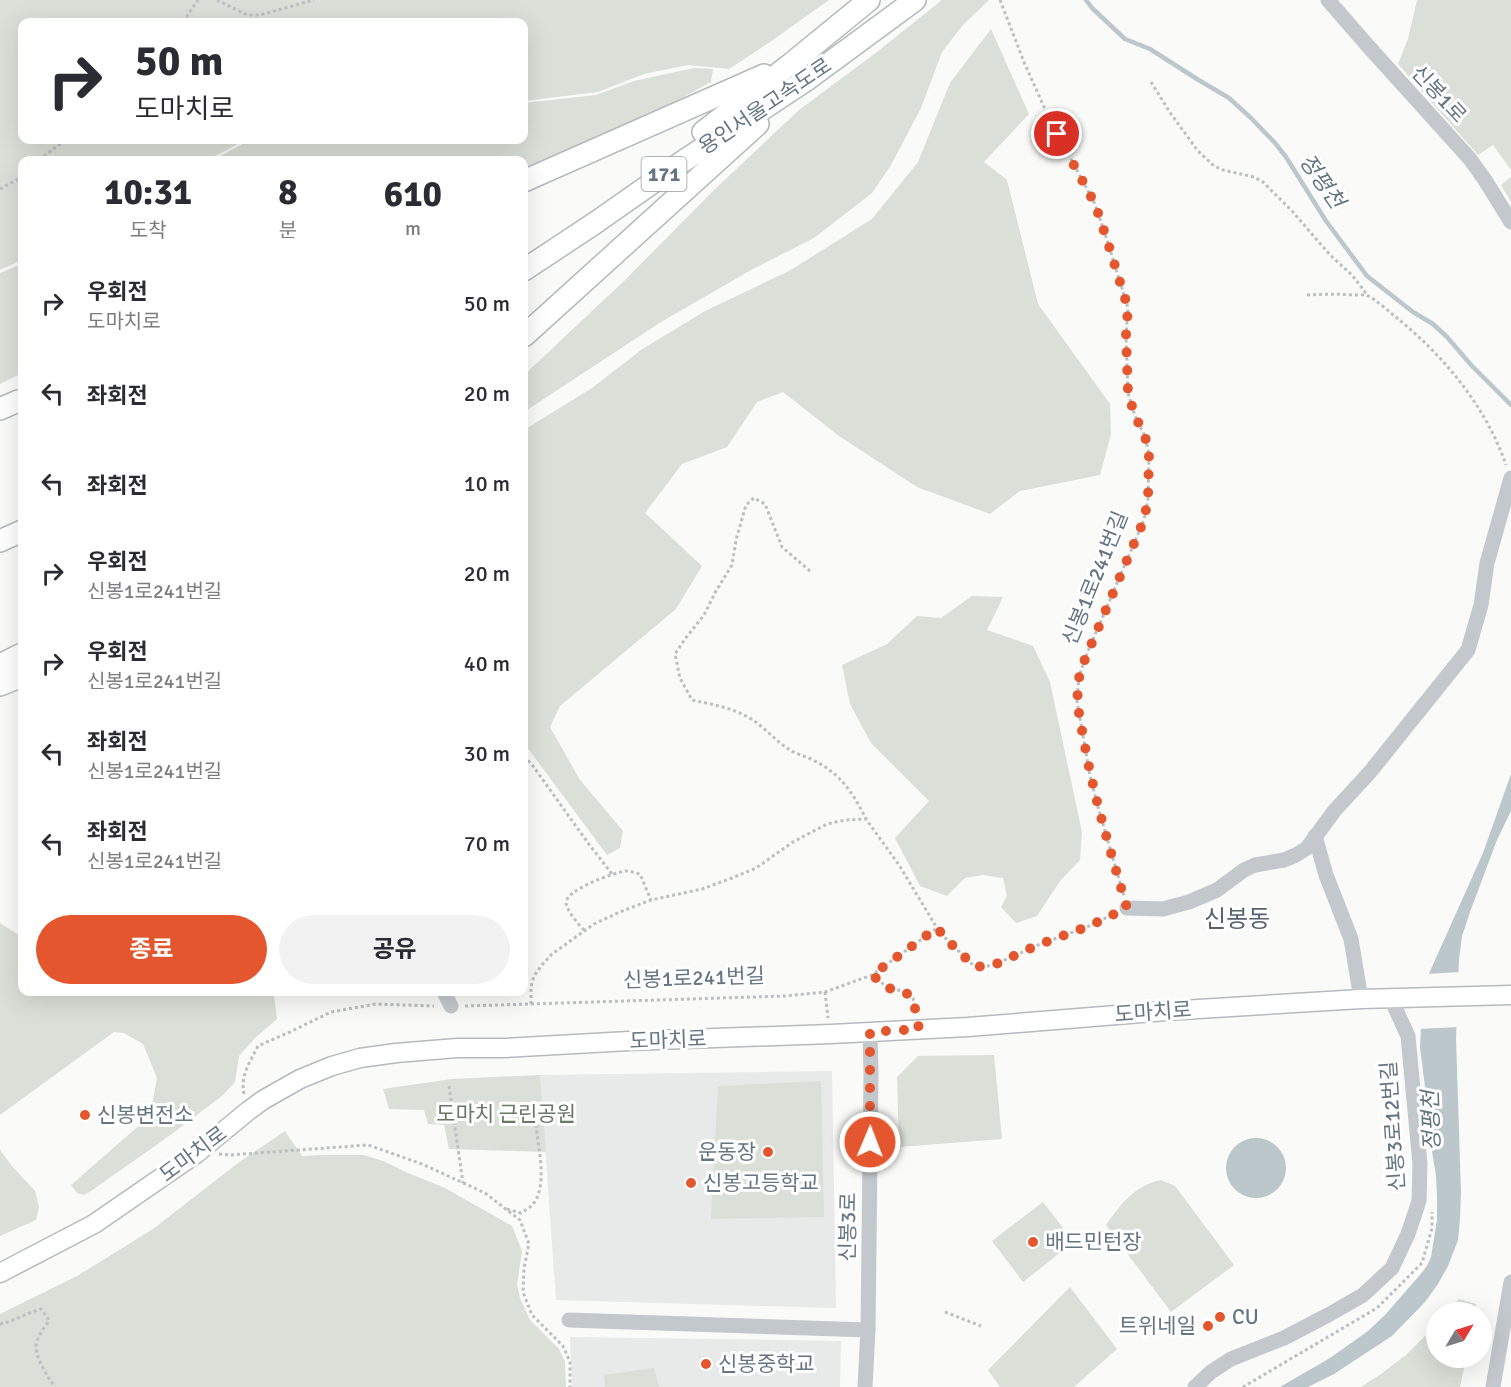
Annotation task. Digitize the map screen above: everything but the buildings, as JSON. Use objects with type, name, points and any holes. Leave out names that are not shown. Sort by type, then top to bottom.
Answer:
[{"type":"highway","name":"용인서울고속도로","points":[[528,253],[724,117],[869,0]]},
{"type":"highway","name":"용인서울고속도로","points":[[528,267],[805,81],[915,0]]},
{"type":"highway","points":[[528,179],[792,63]]},
{"type":"highway","points":[[528,332],[805,81]]},
{"type":"highway","points":[[0,541],[18,533]]},
{"type":"highway","points":[[0,555],[18,548]]},
{"type":"highway","points":[[0,665],[18,656]]},
{"type":"highway","points":[[0,685],[18,678]]},
{"type":"main road","name":"도마치로","points":[[0,1273],[94,1224],[197,1153],[263,1100],[300,1079],[360,1058],[457,1048],[831,1034],[1361,999],[1504,995]]},
{"type":"street","name":"신봉1로","points":[[1328,0],[1470,159],[1511,222]]},
{"type":"street","points":[[1127,908],[1163,909],[1189,902],[1217,890],[1250,867],[1284,860],[1306,848],[1468,650],[1481,605],[1487,563],[1511,478]]},
{"type":"street","points":[[1315,836],[1326,875],[1351,939],[1361,999]]},
{"type":"street","points":[[446,996],[451,1006]]},
{"type":"street","name":"신봉3로12번길","points":[[1195,1387],[1231,1359],[1284,1338],[1363,1295],[1392,1268],[1408,1234],[1419,1201],[1420,1164],[1408,1036],[1395,998]]},
{"type":"street","name":"신봉3로","points":[[865,1387],[868,1330],[870,1032]]},
{"type":"street","points":[[1493,1387],[1511,1282]]},
{"type":"street","points":[[569,1320],[868,1330]]},
{"type":"path","points":[[186,18],[198,0]]},
{"type":"path","points":[[217,0],[247,15],[260,15],[314,0]]},
{"type":"path","name":"신봉1로241번길","points":[[1000,0],[1048,116],[1095,204],[1107,240],[1128,308],[1126,335],[1128,393],[1135,416],[1145,436],[1149,455],[1148,499],[1144,520],[1079,676],[1077,701],[1095,796],[1127,908]]},
{"type":"path","points":[[1150,82],[1198,151],[1214,166],[1254,177],[1263,182],[1330,255],[1352,275],[1368,296],[1416,334],[1452,370],[1469,393],[1486,423],[1503,455],[1511,478]]},
{"type":"path","points":[[44,156],[61,144]]},
{"type":"path","points":[[0,189],[18,179]]},
{"type":"path","points":[[1308,295],[1368,296]]},
{"type":"path","points":[[810,571],[782,547],[765,504],[754,498],[746,505],[732,565],[704,615],[675,654],[680,678],[692,700],[726,708],[747,716],[790,750],[813,760],[838,776],[899,865],[937,928],[974,966],[984,967],[996,964],[1127,908]]},
{"type":"path","points":[[528,760],[612,874]]},
{"type":"path","points":[[531,1004],[531,987],[534,976],[541,966],[552,954],[584,930],[651,900],[702,889],[740,875],[756,868],[793,842],[827,824],[844,820],[866,819]]},
{"type":"path","points":[[584,930],[574,919],[566,903],[567,898],[574,891],[612,874],[628,871],[640,874],[651,900]]},
{"type":"path","name":"신봉1로241번길","points":[[248,1111],[242,1084],[258,1046],[331,1012],[376,1004],[451,1006],[531,1004],[785,996],[825,992],[872,975],[937,928]]},
{"type":"path","points":[[872,975],[888,988],[903,991],[913,998],[919,1029]]},
{"type":"path","points":[[825,992],[831,1034]]},
{"type":"path","points":[[449,1086],[463,1183]]},
{"type":"path","points":[[505,1209],[521,1213],[533,1204],[541,1190],[536,1125]]},
{"type":"path","points":[[197,1153],[230,1155],[369,1145],[422,1164],[485,1193],[520,1220],[528,1244],[523,1292],[532,1315],[563,1346],[570,1362],[570,1387]]},
{"type":"path","points":[[0,1324],[41,1309],[49,1320],[37,1341],[36,1350],[45,1372],[55,1387]]},
{"type":"path","points":[[945,1312],[981,1326]]},
{"type":"shaded area","name":"신봉고등학교","points":[[832,1071],[836,1308],[556,1300],[540,1075]]},
{"type":"shaded area","name":"신봉중학교","points":[[570,1337],[841,1341],[840,1387],[572,1387]]},
{"type":"green space","points":[[0,0],[829,0],[729,69],[688,65],[644,74],[598,92],[528,101],[528,18],[18,18],[18,144],[238,144],[215,156],[18,156],[18,262],[0,270]]},
{"type":"green space","points":[[942,0],[989,0],[962,26],[942,52],[921,108],[891,165],[872,193],[814,238],[751,270],[661,322],[528,409],[528,371],[799,110]]},
{"type":"green space","points":[[1417,0],[1511,0],[1511,170],[1493,145],[1478,155],[1398,64],[1408,39]]},
{"type":"green space","points":[[991,29],[1029,114],[984,162],[1007,180],[1038,304],[1110,404],[1111,434],[1100,475],[1020,491],[990,514],[917,487],[839,436],[783,392],[757,402],[727,447],[682,464],[645,513],[702,566],[676,609],[560,706],[550,727],[580,780],[623,831],[620,848],[607,855],[528,748],[528,428],[592,388],[641,350],[705,311],[789,271],[872,219],[918,162],[950,83]]},
{"type":"green space","points":[[694,68],[713,69],[711,82],[611,137],[528,170],[528,156],[220,156],[243,144],[528,144],[528,103],[596,95],[634,81]]},
{"type":"green space","points":[[1511,177],[1511,202],[1501,185]]},
{"type":"green space","points":[[18,266],[18,375],[0,384],[0,273]]},
{"type":"green space","points":[[972,596],[1003,597],[987,630],[1033,646],[1050,682],[1082,832],[1080,860],[1060,881],[1037,916],[1016,923],[1001,907],[1007,896],[1003,878],[983,875],[965,878],[947,896],[920,886],[895,838],[929,801],[871,743],[850,704],[842,665],[887,644],[917,616],[941,618]]},
{"type":"green space","points":[[0,923],[18,934],[18,996],[274,996],[277,1019],[239,1056],[235,1082],[222,1096],[84,1195],[77,1193],[71,1185],[150,1116],[157,1078],[143,1044],[124,1033],[114,1032],[0,1115]]},
{"type":"green space","points":[[994,1055],[1002,1139],[899,1147],[897,1077],[918,1056]]},
{"type":"green space","name":"도마치 근린공원","points":[[540,1075],[546,1152],[449,1149],[444,1125],[428,1124],[424,1110],[389,1109],[383,1089],[452,1079]]},
{"type":"green space","name":"운동장","points":[[821,1081],[824,1217],[711,1219],[718,1086]]},
{"type":"green space","points":[[285,1131],[302,1156],[364,1155],[383,1161],[445,1188],[512,1226],[522,1251],[517,1285],[520,1298],[530,1320],[559,1349],[565,1362],[566,1387],[0,1387],[0,1314],[77,1276],[153,1229],[238,1163]]},
{"type":"green space","points":[[0,1150],[35,1191],[39,1207],[36,1220],[0,1236]]},
{"type":"green space","points":[[1161,1180],[1175,1186],[1234,1265],[1171,1312],[1106,1225],[1123,1203],[1136,1191]]},
{"type":"green space","name":"배드민턴장","points":[[1043,1202],[1074,1242],[1023,1282],[992,1241]]},
{"type":"green space","points":[[1070,1287],[1117,1349],[1074,1387],[1000,1387],[988,1370]]},
{"type":"green space","points":[[1426,1335],[1426,1368],[1464,1368],[1460,1387],[1361,1387],[1407,1354]]},
{"type":"green space","points":[[654,1368],[659,1387],[605,1387],[604,1375]]},
{"type":"water","name":"정평천","points":[[1511,774],[1511,811],[1497,840],[1470,912],[1462,936],[1459,959],[1456,1038],[1461,1192],[1458,1240],[1438,1284],[1425,1302],[1392,1336],[1334,1374],[1308,1387],[1280,1387],[1330,1358],[1368,1331],[1419,1276],[1431,1257],[1437,1220],[1437,1195],[1420,1047],[1423,987],[1483,853]]},
{"type":"water","points":[[1256,1138],[1273,1143],[1281,1151],[1286,1168],[1281,1185],[1273,1193],[1256,1198],[1239,1193],[1231,1185],[1226,1168],[1231,1151],[1239,1143]]},
{"type":"pier","points":[[1460,972],[1459,1027],[1418,1029],[1420,987],[1426,974]]},
{"type":"waterway","name":"정평천","points":[[1086,0],[1125,39],[1150,49],[1229,98],[1251,118],[1286,157],[1326,221],[1367,276],[1413,312],[1433,324],[1511,405]]},
{"type":"place","name":"신봉변전소","points":[[85,1115]]},
{"type":"place","name":"운동장","points":[[768,1152]]},
{"type":"place","name":"신봉고등학교","points":[[691,1183]]},
{"type":"place","name":"배드민턴장","points":[[1033,1242]]},
{"type":"place","name":"CU","points":[[1220,1317]]},
{"type":"place","name":"트위네일","points":[[1208,1326]]},
{"type":"place","name":"신봉중학교","points":[[706,1364]]},
{"type":"district","name":"신봉동","points":[[1237,919]]},
{"type":"route","points":[[870,1142],[870,1032],[919,1029],[913,998],[903,991],[888,988],[872,975],[937,928],[974,966],[984,967],[1089,926],[1127,908],[1090,776],[1077,701],[1079,676],[1083,664],[1144,520],[1148,499],[1149,455],[1145,436],[1135,416],[1128,393],[1126,362],[1128,308],[1095,204],[1057,134]]}]
